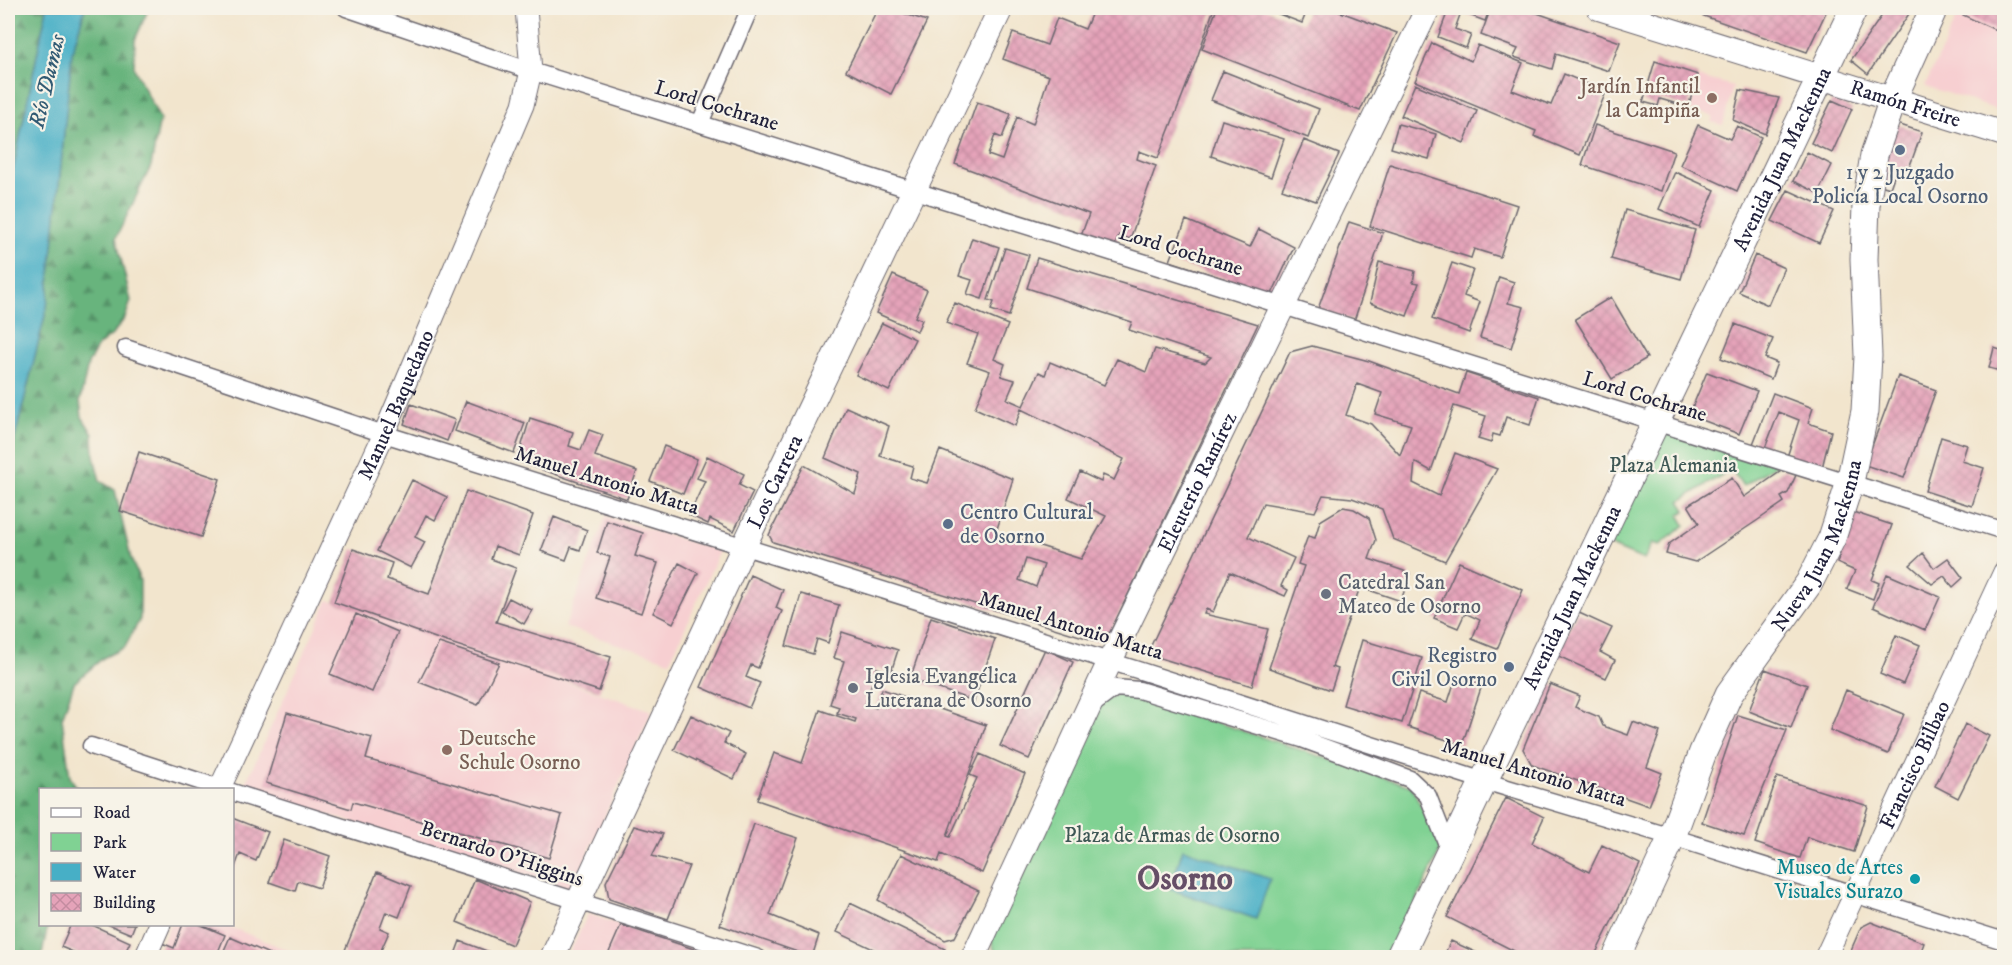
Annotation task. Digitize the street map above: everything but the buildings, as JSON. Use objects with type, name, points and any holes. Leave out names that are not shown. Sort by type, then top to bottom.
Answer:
[{"type":"main road","name":"Los Carrera","points":[[552,957],[744,546],[1001,8]]},
{"type":"main road","name":"Eleuterio Ramírez","points":[[981,951],[1110,661],[1428,8]]},
{"type":"main road","name":"Ramón Freire","points":[[1599,8],[2004,134]]},
{"type":"main road","name":"Avenida Juan Mackenna","points":[[1399,957],[1854,8]]},
{"type":"main road","points":[[1893,99],[1934,8]]},
{"type":"main road","name":"Nueva Juan Mackenna","points":[[1616,957],[1672,837],[1703,752],[1729,694],[1809,583],[1832,538],[1850,482],[1865,411],[1868,367],[1864,259],[1866,205],[1874,155],[1893,99]]},
{"type":"street","name":"Lord Cochrane","points":[[346,8],[531,71],[2004,531]]},
{"type":"street","name":"Manuel Baquedano","points":[[225,788],[384,434],[523,105],[531,71],[526,8]]},
{"type":"street","points":[[700,123],[750,8]]},
{"type":"street","name":"Manuel Antonio Matta","points":[[126,348],[384,434],[1110,661],[1484,781],[2004,941]]},
{"type":"street","name":"Francisco Bilbao","points":[[1825,957],[2004,572]]},
{"type":"street","name":"Manuel Antonio Matta","points":[[1088,709],[1115,688],[1139,690],[1302,739],[1410,779],[1428,796],[1450,852]]},
{"type":"street","name":"Bernardo O'Higgins","points":[[91,746],[218,788]]},
{"type":"street","name":"Bernardo O'Higgins","points":[[234,793],[758,957]]},
{"type":"street","points":[[145,957],[159,926]]},
{"type":"shaded area","points":[[1961,8],[2004,8],[2004,112],[1925,86]]},
{"type":"shaded area","name":"Jardín Infantil la Campiña","points":[[1699,77],[1733,86],[1723,125],[1711,122],[1713,116],[1690,110]]},
{"type":"shaded area","points":[[606,516],[720,551],[670,661],[565,627]]},
{"type":"shaded area","name":"Deutsche Schule Osorno","points":[[328,600],[652,711],[572,889],[243,789]]},
{"type":"shaded area","points":[[588,914],[719,957],[567,958]]},
{"type":"shaded area","points":[[169,926],[228,926],[305,957],[156,958]]},
{"type":"green space","points":[[8,8],[47,8],[8,194]]},
{"type":"green space","points":[[85,8],[151,8],[135,40],[134,68],[160,119],[151,166],[116,238],[131,301],[125,318],[112,335],[98,346],[88,364],[80,401],[82,417],[93,434],[94,456],[100,481],[115,490],[131,559],[140,580],[140,619],[125,647],[103,658],[74,683],[62,718],[70,777],[77,788],[39,788],[39,926],[48,926],[42,954],[39,957],[8,958],[8,466],[47,307],[72,52]]},
{"type":"green space","name":"Plaza Alemania","points":[[1655,423],[1779,463],[1743,486],[1731,469],[1680,501],[1686,510],[1679,515],[1685,525],[1660,545],[1652,543],[1644,560],[1597,540]]},
{"type":"green space","name":"Plaza de Armas de Osorno","points":[[1117,694],[1133,695],[1411,786],[1442,847],[1390,957],[999,958],[991,940],[1094,707]]},
{"type":"water","name":"Río Damas","points":[[47,8],[85,8],[72,52],[47,307],[8,466],[8,194]]},
{"type":"water","points":[[1183,849],[1270,879],[1256,919],[1170,889]]},
{"type":"place","name":"Jardín Infantil la Campiña","points":[[1712,98]]},
{"type":"place","name":"1 y 2 Juzgado Policía Local Osorno","points":[[1900,150]]},
{"type":"place","name":"Centro Cultural de Osorno","points":[[948,524]]},
{"type":"place","name":"Catedral San Mateo de Osorno","points":[[1326,594]]},
{"type":"place","name":"Registro Civil Osorno","points":[[1509,667]]},
{"type":"place","name":"Iglesia Evangélica Luterana de Osorno","points":[[853,688]]},
{"type":"place","name":"Deutsche Schule Osorno","points":[[447,750]]},
{"type":"place","name":"Museo de Artes Visuales Surazo","points":[[1915,879]]},
{"type":"district","name":"Osorno","points":[[1185,877]]}]
